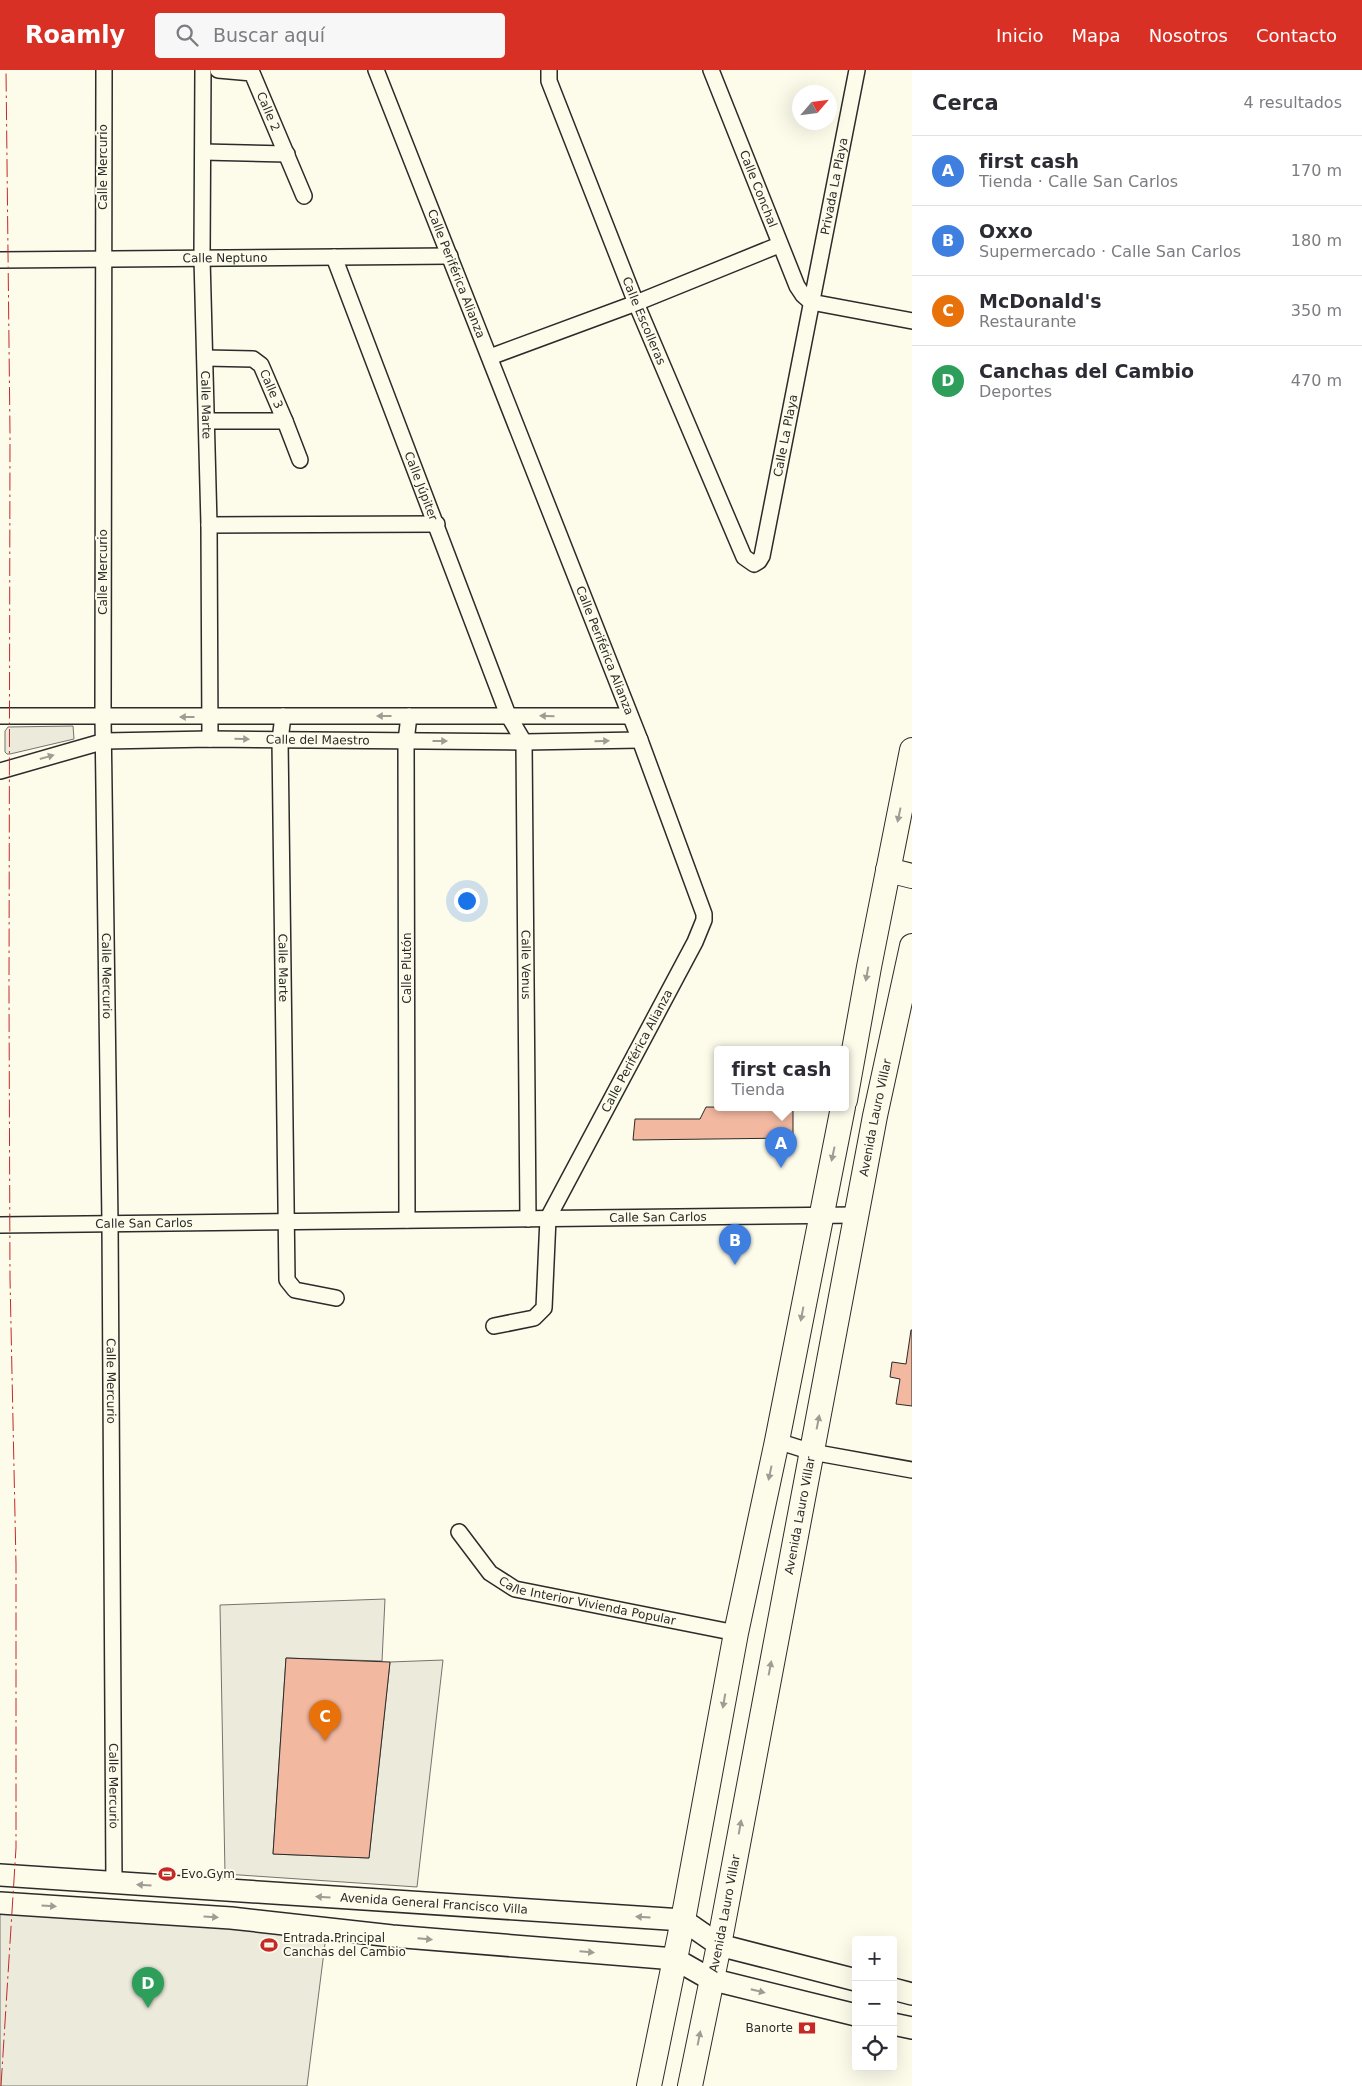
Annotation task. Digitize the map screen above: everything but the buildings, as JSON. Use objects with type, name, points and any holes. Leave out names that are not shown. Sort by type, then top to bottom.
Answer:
[{"type":"main road","points":[[849,1079],[912,750]]},
{"type":"main road","points":[[888,870],[912,876]]},
{"type":"main road","name":"Avenida Lauro Villar","points":[[690,2086],[710,1979],[719,1945],[875,1116],[912,946]]},
{"type":"main road","points":[[650,2086],[736,1634],[777,1441],[842,1111]]},
{"type":"main road","name":"Avenida General Francisco Villa","points":[[0,1875],[683,1920]]},
{"type":"main road","points":[[0,1903],[231,1918],[392,1936],[675,1959],[710,1979],[852,2013]]},
{"type":"main road","points":[[683,1920],[719,1945],[852,1979]]},
{"type":"main road","points":[[897,1990],[912,1994]]},
{"type":"main road","points":[[897,2025],[912,2028]]},
{"type":"street","name":"Calle Mercurio","points":[[104,70],[103,717],[105,741],[110,1223],[114,1883]]},
{"type":"street","name":"Calle Marte","points":[[203,70],[202,258],[209,525],[210,739]]},
{"type":"street","name":"Calle 2","points":[[218,70],[252,73],[304,196]]},
{"type":"street","name":"Calle Periférica Alianza","points":[[376,70],[640,740],[701,903],[704,920],[690,950],[548,1218]]},
{"type":"street","name":"Calle Escolleras","points":[[549,70],[549,81],[636,303],[744,557],[754,564]]},
{"type":"street","name":"Calle Conchal","points":[[711,70],[779,245],[797,286],[803,295],[812,302]]},
{"type":"street","name":"Privada La Playa","points":[[812,302],[856,70]]},
{"type":"street","points":[[203,152],[287,154]]},
{"type":"street","points":[[490,357],[636,303],[779,245]]},
{"type":"street","name":"Calle Neptuno","points":[[0,260],[450,256]]},
{"type":"street","name":"Calle Júpiter","points":[[334,257],[508,715]]},
{"type":"street","points":[[812,302],[912,321]]},
{"type":"street","name":"Calle La Playa","points":[[754,564],[762,556],[812,302]]},
{"type":"street","name":"Calle 3","points":[[205,358],[253,359],[261,366],[285,421],[207,421]]},
{"type":"street","points":[[285,421],[300,460]]},
{"type":"street","points":[[209,525],[437,524]]},
{"type":"street","points":[[508,715],[524,742]]},
{"type":"street","name":"Calle del Maestro","points":[[0,716],[630,716]]},
{"type":"street","name":"Calle Marte","points":[[283,716],[280,740],[286,1221]]},
{"type":"street","name":"Calle Plutón","points":[[407,1220],[406,741],[409,716]]},
{"type":"street","name":"Calle del Maestro","points":[[0,771],[105,741],[210,739],[524,742],[640,740]]},
{"type":"street","name":"Calle Venus","points":[[524,742],[528,1219]]},
{"type":"street","name":"Calle San Carlos","points":[[0,1225],[857,1215]]},
{"type":"street","points":[[494,1326],[534,1318],[544,1308],[548,1218]]},
{"type":"street","points":[[286,1221],[287,1280],[295,1290],[336,1298]]},
{"type":"street","points":[[777,1441],[812,1452],[912,1470]]},
{"type":"street","name":"Calle Interior Vivienda Popular","points":[[459,1532],[490,1573],[515,1588],[736,1634]]},
{"type":"shaded area","points":[[73,726],[74,739],[10,754],[5,752],[5,731],[8,727]]},
{"type":"shaded area","points":[[385,1599],[382,1661],[286,1658],[273,1854],[369,1858],[390,1662],[443,1660],[417,1887],[225,1874],[220,1605]]},
{"type":"shaded area","points":[[0,1910],[327,1928],[307,2086],[0,2086]]},
{"type":"power","points":[[1,2086],[16,1848],[16,1564],[10,1278],[10,434],[6,70]]},
{"type":"place","name":"first cash","points":[[781,1168]]},
{"type":"place","name":"Oxxo","points":[[735,1265]]},
{"type":"place","name":"McDonald's","points":[[325,1741]]},
{"type":"place","name":"Evo Gym","points":[[167,1874]]},
{"type":"place","name":"Entrada Principal Canchas del Cambio","points":[[269,1945]]},
{"type":"place","name":"Canchas del Cambio","points":[[148,2008]]},
{"type":"place","name":"Banorte","points":[[807,2028]]}]
